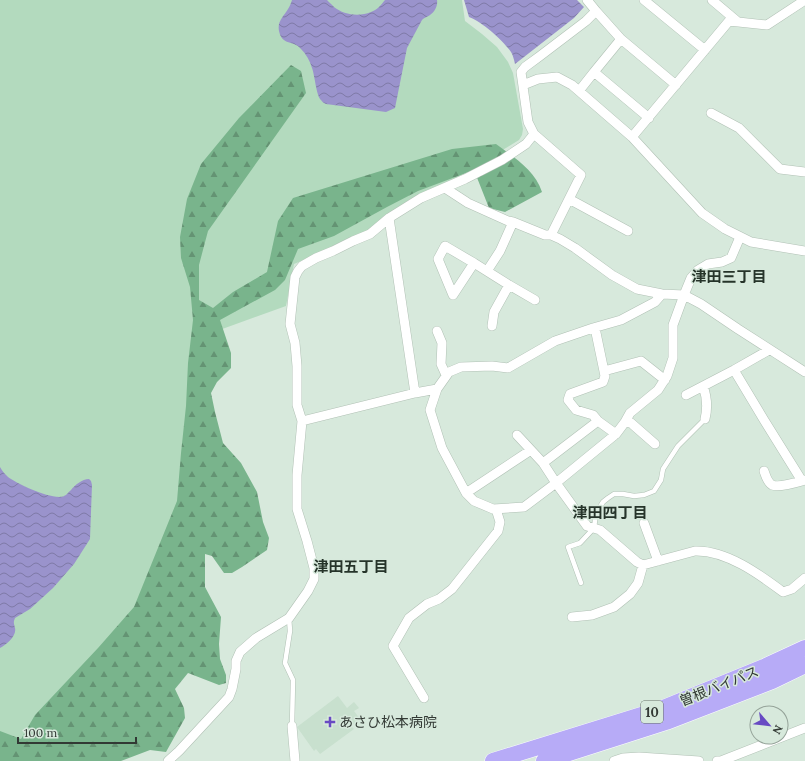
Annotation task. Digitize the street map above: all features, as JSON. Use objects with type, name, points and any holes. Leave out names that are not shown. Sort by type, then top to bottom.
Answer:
[{"type":"highway","name":"曽根バイパス","points":[[493,761],[513,757],[661,709],[764,667],[805,648]]},
{"type":"highway","name":"曽根バイパス","points":[[544,761],[666,722],[772,681],[805,665]]},
{"type":"street","points":[[587,0],[621,39],[676,85]]},
{"type":"street","points":[[644,0],[705,50]]},
{"type":"street","points":[[712,0],[738,22]]},
{"type":"street","points":[[632,138],[729,21],[767,25],[805,0]]},
{"type":"street","points":[[551,235],[581,175],[534,134],[528,122],[522,72],[525,66],[586,21],[596,11]]},
{"type":"street","points":[[579,91],[621,39]]},
{"type":"street","points":[[594,72],[649,118]]},
{"type":"street","points":[[523,85],[538,79],[557,77],[572,85],[632,138],[702,213],[725,229],[751,242],[805,251]]},
{"type":"street","points":[[711,113],[739,128],[780,169],[805,172]]},
{"type":"street","points":[[168,761],[229,697],[236,669],[236,661],[240,652],[256,638],[289,618],[308,591],[314,579],[314,568],[309,547],[297,509],[297,476],[302,421],[297,405],[297,366],[295,343],[290,324],[295,277],[298,271],[302,266],[316,258],[370,234],[388,218],[421,198],[465,179],[502,160],[526,144],[534,134]]},
{"type":"street","points":[[445,188],[468,203],[508,221],[560,239],[612,275],[637,289],[662,294],[684,295],[701,304],[769,350],[805,372]]},
{"type":"street","points":[[569,199],[628,231]]},
{"type":"street","points":[[388,218],[416,394]]},
{"type":"street","points":[[487,272],[500,251],[513,222]]},
{"type":"street","points":[[662,294],[655,302],[622,320],[555,341],[508,368],[492,366],[461,368],[449,372],[446,375],[437,389],[430,410],[442,448],[466,493],[474,501],[493,509],[524,507],[616,434],[630,413],[658,390],[665,380],[673,358],[673,325],[691,278],[698,270],[708,264],[722,262],[731,258],[740,237]]},
{"type":"street","points":[[474,263],[453,295],[438,259],[445,246],[474,263],[487,272],[535,300]]},
{"type":"street","points":[[492,326],[494,312],[509,285]]},
{"type":"street","points":[[595,328],[605,376],[603,382],[570,394],[568,400],[576,410],[592,415],[616,434]]},
{"type":"street","points":[[437,331],[442,342],[441,364],[446,375]]},
{"type":"street","points":[[686,395],[769,350]]},
{"type":"street","points":[[604,372],[642,361],[665,380]]},
{"type":"street","points":[[734,370],[764,420],[804,480],[793,484],[776,486],[772,485],[768,481],[764,471]]},
{"type":"street","points":[[703,386],[708,407],[705,419]]},
{"type":"street","points":[[302,421],[437,389]]},
{"type":"street","points":[[543,463],[598,421]]},
{"type":"street","points":[[625,422],[631,423],[655,444]]},
{"type":"street","points":[[517,435],[543,463],[588,526],[604,532],[637,562],[643,565],[695,551],[703,551],[724,557],[754,571],[783,592],[792,589],[805,578]]},
{"type":"street","points":[[466,493],[531,450]]},
{"type":"street","points":[[424,698],[394,646],[409,618],[427,604],[440,599],[452,589],[498,531],[500,522],[496,509]]},
{"type":"street","points":[[644,523],[658,561]]},
{"type":"street","points":[[572,617],[592,615],[614,607],[630,594],[638,583],[643,565]]},
{"type":"street","points":[[292,726],[295,761]]},
{"type":"street","points":[[717,761],[721,761],[805,728]]},
{"type":"street","points":[[614,761],[623,758],[638,757],[698,761]]},
{"type":"lane","points":[[581,583],[568,547],[580,543],[594,528],[596,513],[603,502],[614,494],[634,496],[644,495],[654,490],[660,480],[663,469],[678,446],[705,419]]},
{"type":"lane","points":[[289,618],[290,631],[285,664],[293,680],[292,726]]},
{"type":"shaded area","points":[[0,0],[462,0],[465,21],[497,47],[508,62],[513,73],[523,129],[519,140],[442,187],[410,199],[369,232],[294,264],[286,306],[203,336],[194,508],[120,654],[23,744],[0,738]]},
{"type":"shaded area","name":"あさひ松本病院","points":[[338,696],[347,708],[354,702],[359,708],[354,711],[360,719],[351,726],[354,729],[320,754],[316,749],[314,751],[297,727]]},
{"type":"green space","points":[[291,65],[301,71],[306,93],[208,231],[199,265],[199,300],[213,308],[233,292],[267,272],[278,221],[293,198],[452,149],[496,144],[529,171],[539,184],[542,192],[505,212],[489,208],[474,170],[418,191],[334,236],[298,249],[285,280],[275,290],[220,320],[231,353],[231,368],[217,382],[211,393],[215,412],[223,443],[241,463],[257,492],[263,522],[269,538],[267,550],[232,573],[224,573],[212,556],[205,554],[205,587],[221,617],[219,644],[220,659],[226,675],[226,683],[219,685],[188,673],[175,689],[184,708],[185,718],[166,752],[150,750],[121,761],[0,761],[0,731],[21,739],[35,715],[134,607],[177,501],[193,320],[190,287],[181,258],[180,237],[187,199],[201,164],[239,118]]},
{"type":"water","points":[[292,0],[327,0],[342,12],[357,15],[366,14],[373,11],[385,0],[437,0],[435,10],[432,14],[422,20],[407,48],[395,108],[386,112],[326,104],[319,98],[313,71],[308,58],[298,46],[285,41],[279,31],[280,21],[289,8]]},
{"type":"water","points":[[464,0],[577,0],[584,7],[574,18],[515,64],[512,53],[503,42],[486,27],[469,17]]},
{"type":"water","points":[[0,467],[8,477],[13,480],[36,491],[52,496],[65,496],[77,484],[86,479],[91,481],[92,485],[90,539],[74,564],[53,588],[30,609],[15,618],[15,631],[13,637],[0,648]]},
{"type":"place","name":"あさひ松本病院","points":[[330,722]]},
{"type":"district","name":"津田三丁目","points":[[729,276]]},
{"type":"district","name":"津田四丁目","points":[[610,512]]},
{"type":"district","name":"津田五丁目","points":[[351,566]]}]
